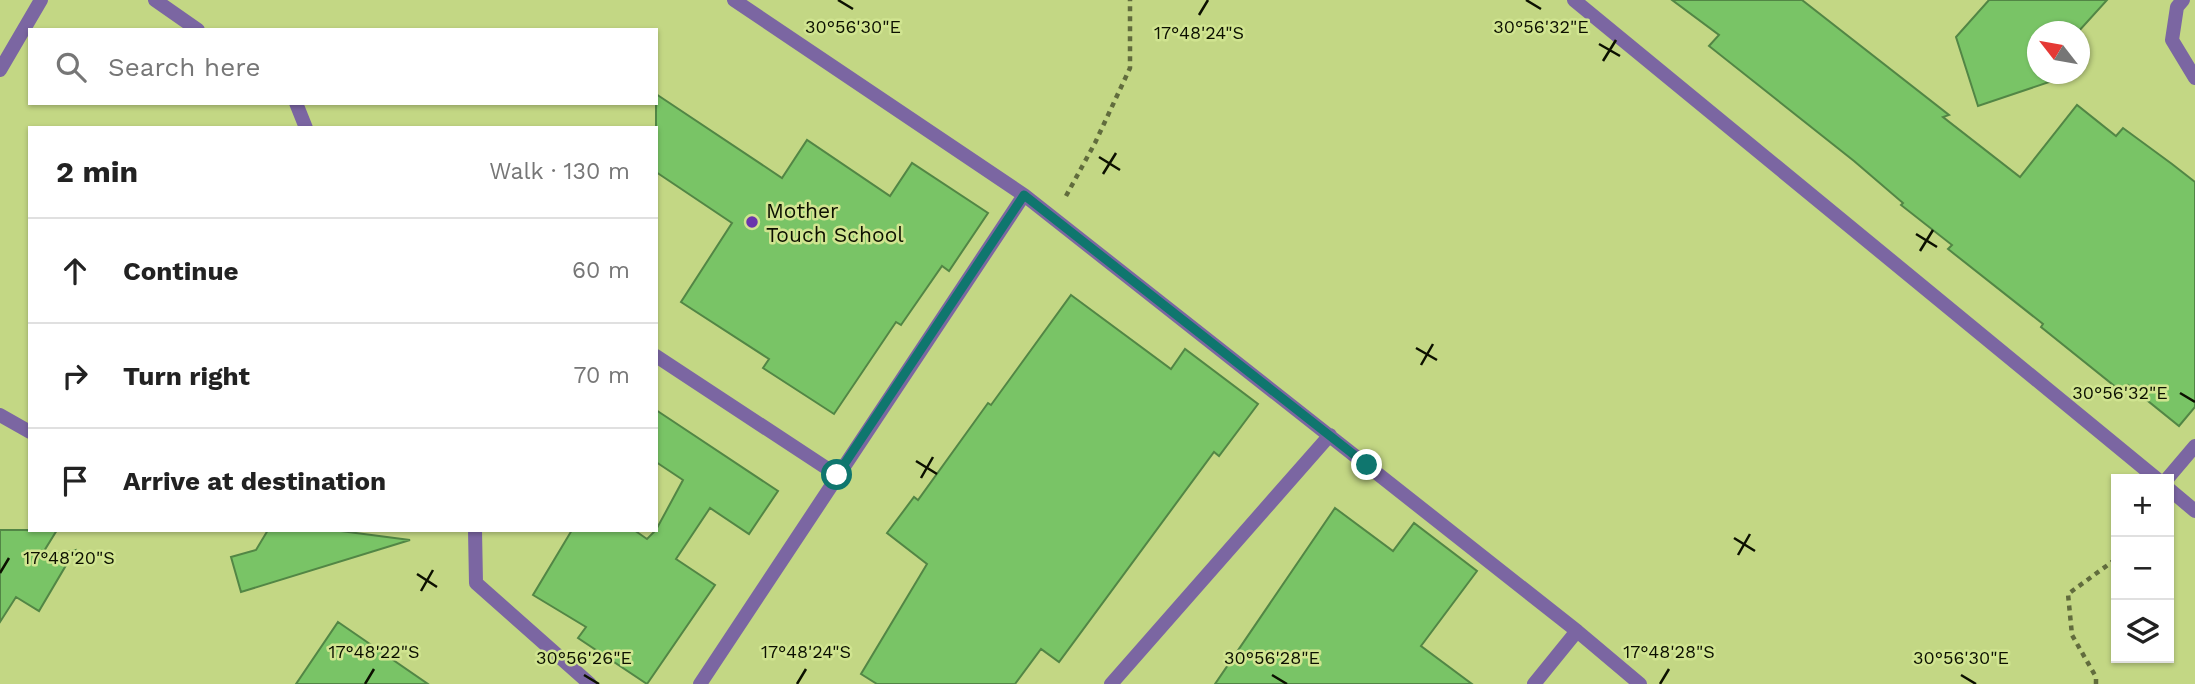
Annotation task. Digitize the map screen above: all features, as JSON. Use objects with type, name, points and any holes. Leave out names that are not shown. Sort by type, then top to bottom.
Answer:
[{"type":"street","points":[[0,70],[41,0]]},
{"type":"street","points":[[155,0],[195,28]]},
{"type":"street","points":[[734,0],[1024,195],[1577,631],[1640,684]]},
{"type":"street","points":[[1574,0],[2151,474]]},
{"type":"street","points":[[2183,0],[2178,7],[2172,40],[2195,78]]},
{"type":"street","points":[[297,105],[305,126]]},
{"type":"street","points":[[699,684],[1024,195]]},
{"type":"street","points":[[658,357],[837,475]]},
{"type":"street","points":[[0,415],[28,431]]},
{"type":"street","points":[[1111,684],[1330,435]]},
{"type":"street","points":[[2171,474],[2195,446]]},
{"type":"street","points":[[2174,493],[2195,511]]},
{"type":"street","points":[[475,532],[476,583],[590,684]]},
{"type":"street","points":[[1534,684],[1577,631]]},
{"type":"path","points":[[1054,219],[1095,144],[1130,68],[1130,0]]},
{"type":"path","points":[[2096,684],[2096,677],[2072,635],[2068,594],[2111,563]]},
{"type":"building","points":[[1672,0],[1802,0],[1949,115],[1943,117],[2020,177],[2077,105],[2116,136],[2123,128],[2172,164],[2195,182],[2195,407],[2179,426],[2128,385],[2122,392],[2041,327],[2043,324],[1948,249],[1952,245],[1901,205],[1903,203],[1854,161],[1709,46],[1719,35]]},
{"type":"building","points":[[1989,0],[2107,0],[2088,21],[2027,21],[2027,84],[2043,84],[1978,106],[1956,37]]},
{"type":"building","points":[[658,95],[782,178],[807,140],[890,196],[912,163],[988,213],[949,271],[942,266],[901,325],[896,322],[834,414],[763,368],[769,359],[681,302],[732,223],[658,173]]},
{"type":"building","points":[[1071,295],[1171,369],[1185,349],[1258,404],[1219,456],[1214,452],[1059,662],[1041,649],[1015,684],[877,684],[861,674],[927,564],[887,533],[914,497],[918,500]]},
{"type":"building","points":[[658,411],[778,491],[749,534],[710,508],[676,559],[715,585],[647,684],[578,638],[586,627],[533,595],[571,532],[637,532],[647,539],[654,532],[658,532],[658,526],[683,480],[658,463]]},
{"type":"building","points":[[1335,508],[1393,551],[1414,523],[1477,571],[1421,646],[1472,684],[1215,684]]},
{"type":"building","points":[[0,530],[56,532],[41,556],[75,550],[39,611],[16,597],[0,622]]},
{"type":"building","points":[[267,532],[348,532],[410,540],[241,592],[231,557],[256,550]]},
{"type":"building","points":[[338,622],[428,684],[296,684]]},
{"type":"place","name":"Mother Touch School","points":[[752,222]]},
{"type":"route","points":[[837,475],[1024,195],[1367,465]]}]
